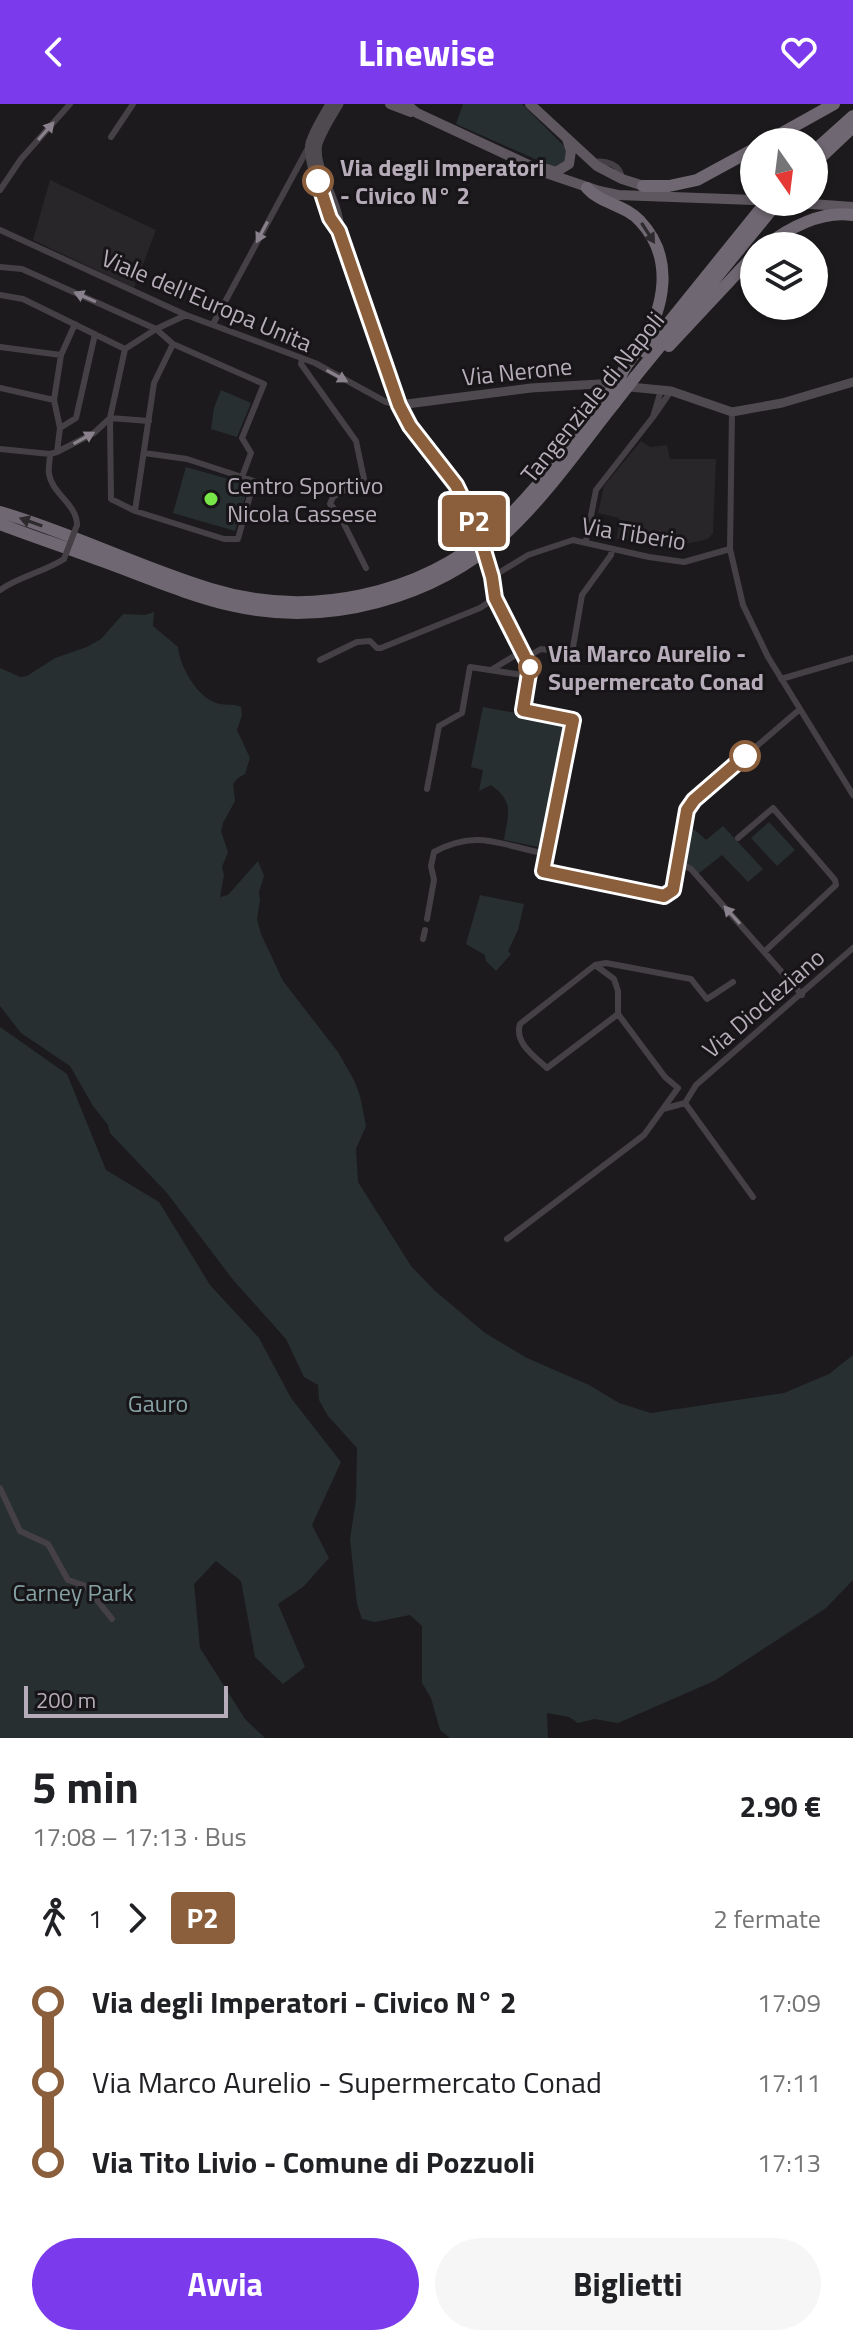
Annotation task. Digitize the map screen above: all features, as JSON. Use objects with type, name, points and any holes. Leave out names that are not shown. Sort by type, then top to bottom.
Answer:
[{"type":"highway","points":[[791,128],[834,104]]},
{"type":"highway","points":[[828,138],[853,116]]},
{"type":"highway","points":[[828,151],[853,127]]},
{"type":"highway","points":[[643,186],[669,186],[697,180],[740,157]]},
{"type":"highway","points":[[593,190],[593,194],[625,209],[640,221],[651,235],[662,262],[664,282],[657,313],[644,342],[621,373],[620,380]]},
{"type":"highway","points":[[788,232],[813,220],[852,208]]},
{"type":"highway","name":"Tangenziale di Napoli","points":[[0,512],[36,522],[67,537],[215,591],[243,597],[290,602],[346,598],[387,589],[422,576],[459,556],[485,537],[530,493],[609,402],[635,377],[758,216]]},
{"type":"highway","name":"Tangenziale di Napoli","points":[[0,524],[176,588],[235,606],[284,612],[350,608],[424,586],[479,554],[536,502],[609,402],[620,380],[761,216]]},
{"type":"highway","points":[[635,377],[647,372],[740,270]]},
{"type":"main road","points":[[390,104],[417,113],[541,169],[556,172],[566,168],[572,156],[567,138]]},
{"type":"main road","points":[[406,104],[417,113]]},
{"type":"main road","points":[[530,104],[593,162],[643,186],[703,197]]},
{"type":"main road","points":[[541,169],[593,190],[618,195],[740,199]]},
{"type":"main road","points":[[593,190],[609,186],[617,173]]},
{"type":"main road","points":[[828,206],[852,208]]},
{"type":"street","points":[[0,190],[21,159],[70,104]]},
{"type":"street","points":[[111,137],[133,104]]},
{"type":"street","points":[[330,104],[311,160],[330,218],[339,231]]},
{"type":"street","points":[[213,324],[300,163],[339,104]]},
{"type":"street","points":[[314,145],[338,216],[339,231],[399,405],[410,426],[456,485],[478,530]]},
{"type":"street","points":[[300,163],[311,160]]},
{"type":"street","points":[[311,160],[322,171]]},
{"type":"street","name":"Viale dell'Europa Unita","points":[[0,230],[186,315],[302,359],[386,402],[399,405]]},
{"type":"street","points":[[0,267],[22,269],[156,329],[173,344],[264,384],[242,438],[251,453],[242,477]]},
{"type":"street","points":[[0,295],[23,299],[125,349]]},
{"type":"street","points":[[144,453],[187,459],[254,481],[238,539],[224,539],[135,511],[111,499],[110,418],[125,349],[186,315]]},
{"type":"street","points":[[0,590],[16,579],[64,559],[77,525],[77,516],[53,486],[49,473],[60,428],[54,400],[61,355],[75,324]]},
{"type":"street","points":[[60,428],[76,418],[95,334]]},
{"type":"street","points":[[135,511],[154,383],[173,344]]},
{"type":"street","points":[[0,347],[61,355]]},
{"type":"street","points":[[302,359],[301,364],[356,441],[364,479],[333,497],[330,504],[339,514],[366,568]]},
{"type":"street","name":"Via Nerone","points":[[399,405],[570,384],[666,391],[732,412]]},
{"type":"street","points":[[850,384],[769,406],[732,412],[730,549],[743,605],[781,679],[853,795]]},
{"type":"street","points":[[0,388],[54,400]]},
{"type":"street","points":[[586,541],[596,490],[653,417],[666,391]]},
{"type":"street","points":[[0,449],[54,453],[94,433],[110,418],[149,421]]},
{"type":"street","name":"Via Tiberio","points":[[492,577],[514,562],[549,546],[573,540],[684,562],[730,549]]},
{"type":"street","points":[[491,670],[541,649],[572,653],[582,595],[611,555],[612,549]]},
{"type":"street","points":[[488,561],[495,598],[530,667],[523,710],[573,720],[543,871],[664,896],[673,890],[687,810],[694,800],[800,709]]},
{"type":"street","points":[[320,660],[357,642],[370,641],[381,648],[480,608],[495,598]]},
{"type":"street","points":[[781,679],[853,658]]},
{"type":"street","points":[[427,789],[439,726],[462,713],[470,667],[529,676]]},
{"type":"street","points":[[738,838],[773,808],[835,880],[836,885],[764,952]]},
{"type":"street","points":[[427,919],[434,880],[431,866],[434,852],[447,845],[483,838],[547,854]]},
{"type":"street","points":[[677,862],[691,869],[802,995]]},
{"type":"street","points":[[423,939],[425,930]]},
{"type":"street","name":"Via Diocleziano","points":[[685,1103],[696,1085],[853,948]]},
{"type":"street","points":[[618,1014],[547,1068],[528,1051],[519,1036],[520,1024],[595,965],[606,963],[691,979],[707,999],[733,982]]},
{"type":"street","points":[[507,1239],[644,1135],[678,1088],[665,1077],[618,1014],[618,991],[614,979],[595,965]]},
{"type":"street","name":"Via Diocleziano","points":[[678,1088],[696,1085]]},
{"type":"street","points":[[663,1109],[685,1103],[753,1197]]},
{"type":"street","points":[[0,1488],[20,1531],[48,1544],[68,1580],[86,1586],[112,1619]]},
{"type":"shaded area","points":[[50,180],[156,230],[134,288],[33,240]]},
{"type":"shaded area","points":[[641,441],[650,447],[667,445],[670,459],[716,459],[713,533],[708,539],[677,546],[617,539],[619,518],[598,513],[604,486]]},
{"type":"green space","points":[[463,104],[522,104],[566,148],[567,160],[555,168],[456,124]]},
{"type":"green space","points":[[221,390],[251,403],[237,437],[211,429]]},
{"type":"green space","name":"Centro Sportivo Nicola Cassese","points":[[186,467],[249,485],[235,531],[173,513]]},
{"type":"green space","points":[[154,612],[153,626],[178,647],[185,671],[202,694],[216,703],[241,707],[237,730],[250,758],[245,774],[233,784],[235,801],[221,831],[228,852],[222,867],[224,875],[220,897],[228,895],[258,861],[264,876],[257,919],[261,934],[283,981],[338,1052],[354,1080],[366,1126],[356,1149],[358,1182],[411,1266],[485,1333],[527,1358],[589,1385],[619,1403],[651,1413],[784,1393],[829,1374],[853,1355],[853,1580],[826,1608],[714,1681],[618,1723],[594,1719],[578,1723],[569,1717],[547,1713],[548,1738],[450,1738],[440,1730],[431,1698],[422,1683],[422,1626],[410,1615],[375,1622],[362,1619],[357,1604],[350,1539],[356,1500],[357,1448],[328,1416],[319,1400],[318,1385],[304,1377],[286,1339],[234,1281],[167,1193],[110,1133],[70,1066],[21,1033],[0,1006],[0,668],[20,677],[27,676],[55,658],[101,639],[123,614],[145,615]]},
{"type":"green space","points":[[483,707],[555,720],[564,726],[543,848],[504,840],[508,809],[504,797],[491,785],[479,791],[483,770],[471,767]]},
{"type":"green space","points":[[769,822],[795,850],[777,866],[751,838]]},
{"type":"green space","points":[[723,826],[763,869],[748,882],[722,855],[698,874],[681,861],[687,829],[695,830],[706,840]]},
{"type":"green space","points":[[480,895],[524,904],[518,930],[508,951],[511,954],[496,971],[486,961],[485,955],[466,944]]},
{"type":"green space","name":"Gauro","points":[[0,1027],[67,1074],[106,1170],[159,1202],[210,1285],[259,1338],[291,1398],[341,1462],[312,1525],[329,1558],[303,1587],[278,1604],[305,1667],[283,1684],[255,1657],[241,1581],[216,1561],[194,1584],[200,1648],[245,1719],[265,1738],[0,1738]]},
{"type":"bus line","name":"P2","points":[[318,181],[330,218],[339,231],[399,405],[410,426],[456,485],[478,530],[495,598],[530,667],[523,710],[573,720],[543,871],[669,895],[673,890],[687,810],[694,800],[745,756]]},
{"type":"place","name":"Via degli Imperatori - Civico N° 2","points":[[318,181]]},
{"type":"place","name":"Centro Sportivo Nicola Cassese","points":[[211,499]]},
{"type":"place","name":"Via Marco Aurelio - Supermercato Conad","points":[[530,667]]},
{"type":"park label","name":"Carney Park","points":[[73,1592]]}]
